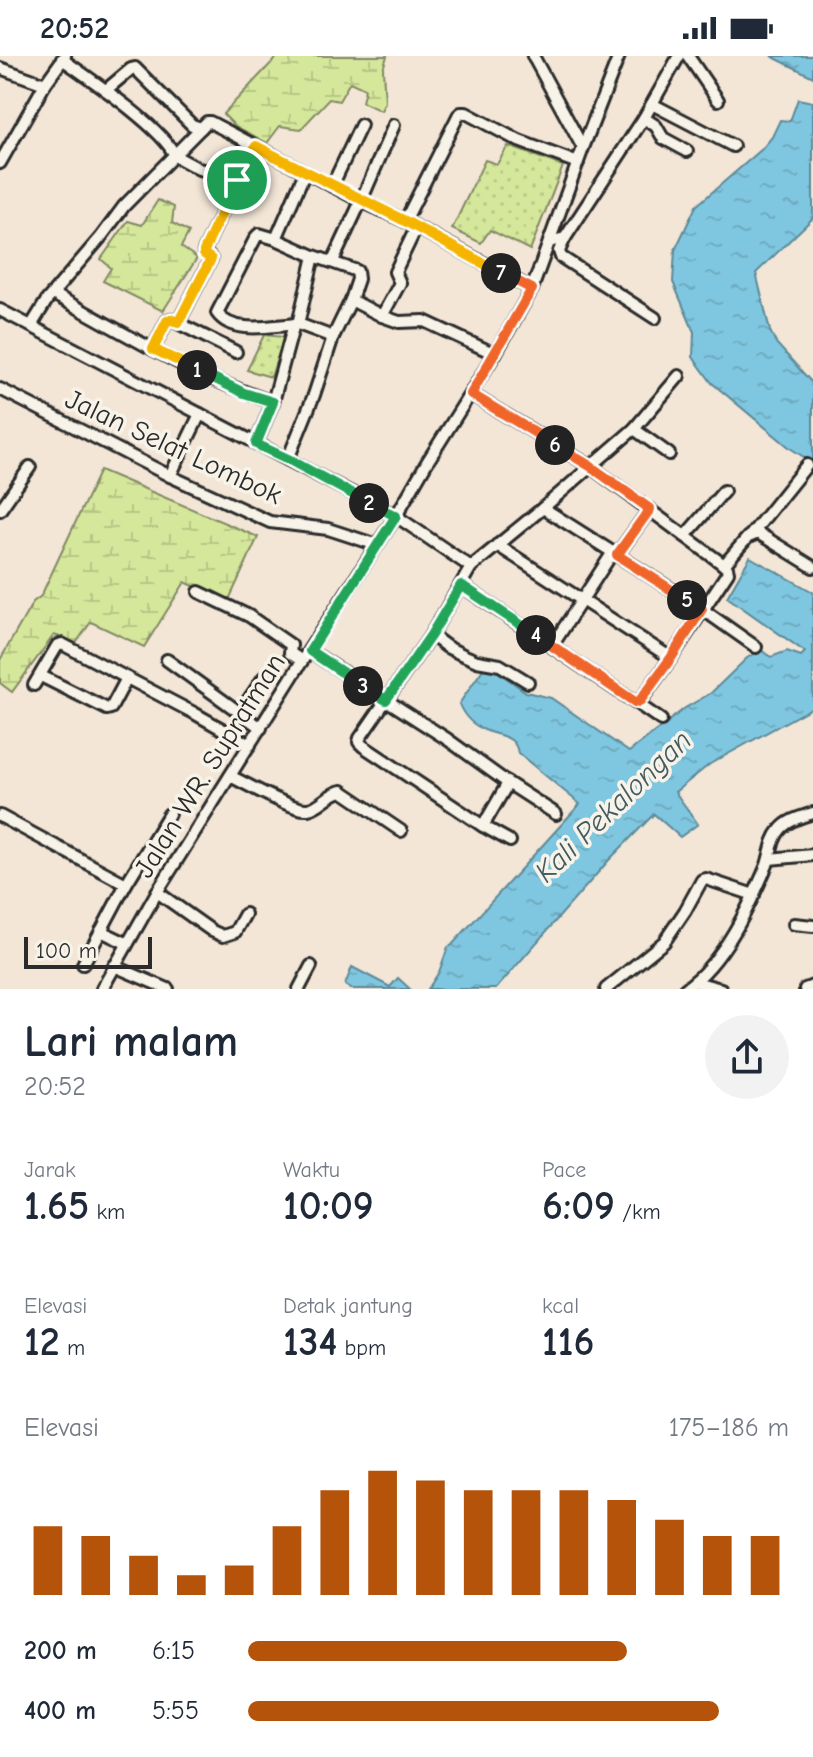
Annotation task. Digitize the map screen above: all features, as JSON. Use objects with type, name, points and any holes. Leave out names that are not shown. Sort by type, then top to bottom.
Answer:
[{"type":"street","points":[[4,56],[4,69],[45,84]]},
{"type":"street","points":[[533,56],[583,148]]},
{"type":"street","name":"Jalan WR. Supratman","points":[[102,989],[126,943],[230,776],[250,721],[296,657],[310,651],[471,394],[532,289],[619,56]]},
{"type":"street","points":[[655,318],[561,257],[559,251],[644,118],[679,56]]},
{"type":"street","points":[[688,56],[718,100]]},
{"type":"street","points":[[0,163],[63,58],[106,90],[173,152],[199,169],[237,180]]},
{"type":"street","points":[[106,90],[135,68],[197,127]]},
{"type":"street","points":[[652,104],[733,146]]},
{"type":"street","points":[[405,221],[461,113],[519,141],[578,163]]},
{"type":"street","points":[[644,118],[656,126],[663,138],[687,151]]},
{"type":"street","points":[[31,326],[124,206],[197,127],[207,122],[405,221],[532,289]]},
{"type":"street","points":[[332,186],[361,125]]},
{"type":"street","points":[[333,261],[394,125]]},
{"type":"street","points":[[178,323],[211,259],[204,251],[256,146]]},
{"type":"street","points":[[276,239],[305,172]]},
{"type":"street","points":[[382,316],[400,283],[395,272],[416,228]]},
{"type":"street","points":[[288,459],[333,337],[351,300],[358,279],[357,271],[259,234],[217,316],[248,329],[296,324],[333,337]]},
{"type":"street","points":[[549,242],[565,238]]},
{"type":"street","points":[[256,444],[273,402],[314,256]]},
{"type":"street","points":[[53,294],[153,349],[231,387],[273,402]]},
{"type":"street","points":[[351,300],[400,322],[424,321],[495,354]]},
{"type":"street","points":[[0,310],[393,515],[471,567]]},
{"type":"street","points":[[153,349],[167,321],[171,319],[236,352]]},
{"type":"street","points":[[510,841],[361,745],[360,738],[431,635],[471,567],[634,429],[679,376]]},
{"type":"street","name":"Jalan Selat Lombok","points":[[0,389],[170,476],[270,522],[328,529],[377,545]]},
{"type":"street","points":[[471,394],[590,466],[727,569],[727,574],[671,658],[641,701],[635,702]]},
{"type":"street","points":[[170,476],[200,414]]},
{"type":"street","points":[[634,429],[669,454]]},
{"type":"street","points":[[724,565],[807,465]]},
{"type":"street","points":[[0,510],[30,467]]},
{"type":"street","points":[[685,536],[724,491]]},
{"type":"street","points":[[543,508],[756,647]]},
{"type":"street","points":[[552,646],[650,509]]},
{"type":"street","points":[[750,536],[760,534],[813,567]]},
{"type":"street","points":[[497,545],[671,658]]},
{"type":"street","points":[[461,585],[661,720]]},
{"type":"street","points":[[199,592],[249,616],[291,645],[296,657]]},
{"type":"street","points":[[431,635],[463,655],[500,665],[528,682]]},
{"type":"street","points":[[127,678],[111,708],[107,709],[38,681],[60,644],[127,678],[244,741]]},
{"type":"street","points":[[310,651],[556,814]]},
{"type":"street","points":[[167,660],[250,721],[264,677]]},
{"type":"street","points":[[230,776],[274,798],[305,809],[342,791],[401,831]]},
{"type":"street","points":[[483,826],[508,783]]},
{"type":"street","points":[[685,989],[713,963],[729,939],[754,895],[774,839],[782,827],[813,813]]},
{"type":"street","points":[[83,964],[126,884],[169,814]]},
{"type":"street","points":[[0,816],[126,884]]},
{"type":"street","points":[[769,859],[813,855]]},
{"type":"street","points":[[606,989],[664,942],[703,879],[754,895]]},
{"type":"street","points":[[157,892],[223,936],[235,932],[245,914]]},
{"type":"street","points":[[794,924],[813,926]]},
{"type":"street","points":[[101,931],[126,943]]},
{"type":"street","points":[[114,966],[168,989]]},
{"type":"street","points":[[299,989],[311,966]]},
{"type":"street","points":[[695,982],[721,989]]},
{"type":"street","points":[[805,989],[813,986]]},
{"type":"green space","points":[[278,56],[387,56],[383,69],[385,102],[381,111],[362,102],[365,89],[350,82],[339,101],[329,99],[301,129],[280,126],[267,143],[235,126],[223,114]]},
{"type":"green space","points":[[508,146],[563,166],[530,250],[490,230],[481,243],[452,229],[485,160],[497,164]]},
{"type":"green space","points":[[158,200],[174,207],[172,223],[189,232],[181,247],[197,258],[163,311],[103,281],[111,268],[101,259],[128,221],[142,225]]},
{"type":"green space","points":[[264,335],[284,337],[271,377],[247,370]]},
{"type":"green space","points":[[100,470],[258,537],[228,602],[185,582],[144,647],[91,622],[76,643],[54,635],[12,692],[0,683],[0,660],[33,602],[41,596]]},
{"type":"water","points":[[771,56],[813,56],[813,77]]},
{"type":"water","points":[[798,99],[813,102],[813,218],[756,273],[770,331],[776,343],[813,384],[813,463],[790,448],[712,383],[693,357],[694,332],[673,282],[675,250],[696,206],[762,149],[780,120],[790,121]]},
{"type":"water","name":"Kali Pekalongan","points":[[750,557],[813,592],[813,707],[710,764],[675,792],[698,824],[680,837],[654,814],[609,860],[496,989],[428,989],[439,972],[448,947],[580,804],[518,753],[511,740],[478,726],[464,713],[459,704],[483,669],[494,669],[526,692],[551,698],[629,752],[685,708],[711,693],[747,658],[761,650],[771,657],[787,651],[801,656],[805,652],[727,597]]},
{"type":"water","points":[[352,967],[390,987],[398,978],[410,989],[351,989],[345,985]]},
{"type":"route","points":[[256,146],[532,289],[471,394],[590,466],[650,509],[617,555],[702,609],[641,701],[635,702],[461,585],[386,700],[310,651],[396,516],[256,444],[273,402],[244,393],[153,349],[168,319],[178,323],[211,259],[204,251],[237,180],[256,146]]}]
